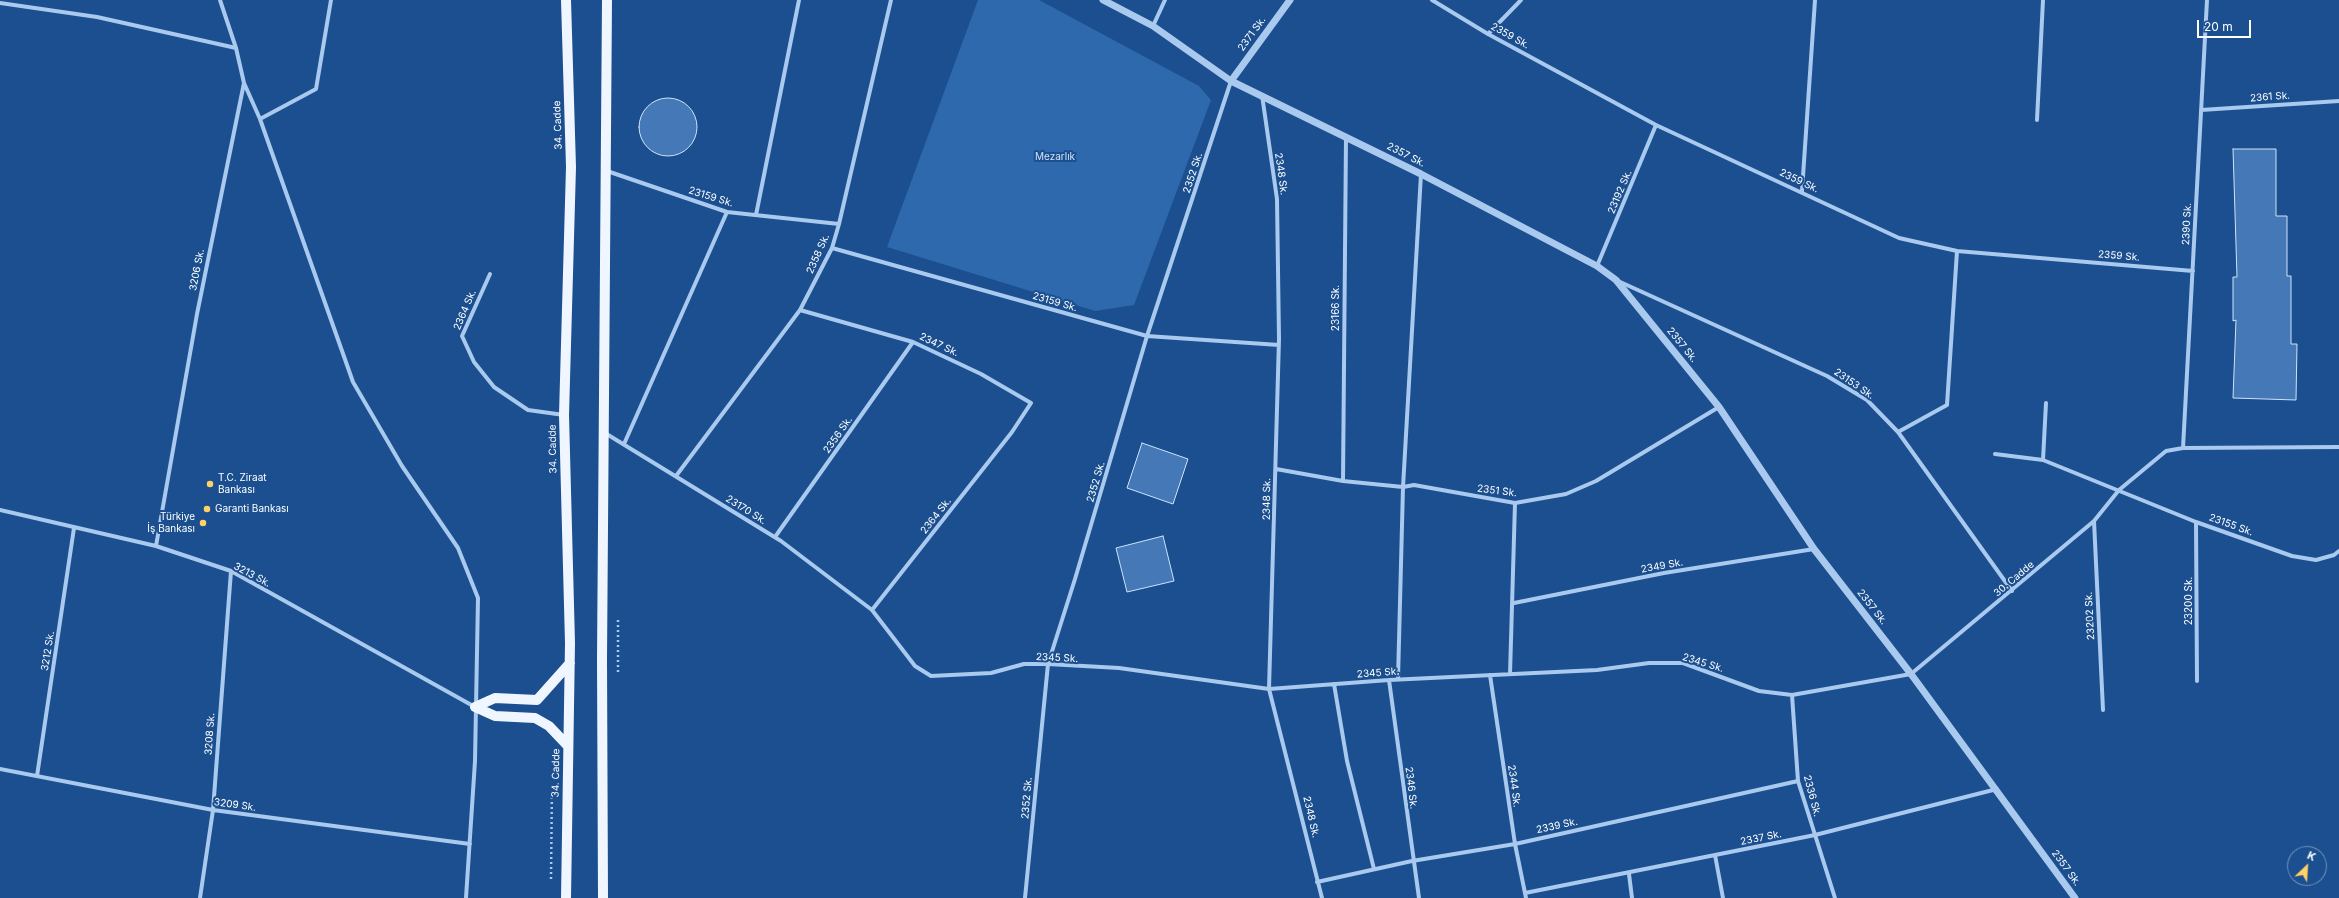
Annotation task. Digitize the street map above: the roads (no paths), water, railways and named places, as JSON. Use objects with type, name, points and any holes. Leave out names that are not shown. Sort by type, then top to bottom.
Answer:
[{"type":"main road","name":"34. Cadde","points":[[566,0],[571,167],[564,415],[570,663],[566,898]]},
{"type":"main road","points":[[603,898],[602,659],[605,433],[607,0]]},
{"type":"main road","points":[[476,707],[494,698],[537,700],[570,663]]},
{"type":"main road","points":[[476,707],[495,716],[535,718],[549,726],[568,746]]},
{"type":"street","name":"3206 Sk.","points":[[156,546],[197,314],[244,83],[236,48],[220,0]]},
{"type":"street","points":[[260,119],[316,90],[331,0]]},
{"type":"street","points":[[756,215],[799,0]]},
{"type":"street","name":"2358 Sk.","points":[[676,476],[800,310],[832,248],[839,224],[891,0]]},
{"type":"street","name":"2357 Sk.","points":[[1102,0],[1153,26],[1231,81],[1346,136],[1598,266],[1616,280],[1719,407],[1814,549],[1911,674],[1997,789],[2075,898]]},
{"type":"street","points":[[1153,26],[1165,0]]},
{"type":"street","name":"2371 Sk.","points":[[1231,81],[1290,0]]},
{"type":"street","name":"2359 Sk.","points":[[1432,0],[1488,34],[1656,125],[1802,191],[1899,238],[1956,250],[2193,270]]},
{"type":"street","points":[[1488,34],[1521,0]]},
{"type":"street","points":[[1802,191],[1815,0]]},
{"type":"street","points":[[2037,120],[2043,0]]},
{"type":"street","name":"2390 Sk.","points":[[2183,448],[2207,0]]},
{"type":"street","points":[[0,3],[97,17],[236,48]]},
{"type":"street","name":"2352 Sk.","points":[[1025,898],[1048,664],[1073,586],[1147,336],[1231,81]]},
{"type":"street","points":[[244,83],[260,119],[353,382],[402,466],[458,548],[478,598],[475,761],[466,898]]},
{"type":"street","name":"2348 Sk.","points":[[1262,95],[1277,199],[1278,345],[1276,469],[1269,688],[1298,794],[1317,882],[1322,898]]},
{"type":"street","name":"2361 Sk.","points":[[2201,110],[2339,101]]},
{"type":"street","name":"23192 Sk.","points":[[1598,266],[1656,125]]},
{"type":"street","name":"23166 Sk.","points":[[1343,481],[1346,136]]},
{"type":"street","name":"23159 Sk.","points":[[606,171],[727,212],[839,224]]},
{"type":"street","points":[[1398,679],[1403,487],[1420,174]]},
{"type":"street","points":[[624,444],[727,212]]},
{"type":"street","name":"23159 Sk.","points":[[832,248],[1147,336],[1278,345]]},
{"type":"street","points":[[1898,432],[1947,405],[1956,250]]},
{"type":"street","name":"2364 Sk.","points":[[490,274],[462,336],[474,362],[494,387],[528,410],[564,415]]},
{"type":"street","name":"23153 Sk.","points":[[1616,280],[1827,376],[1867,400],[1898,432],[2012,591]]},
{"type":"street","name":"2347 Sk.","points":[[800,310],[913,342],[981,374],[1031,403],[1012,432]]},
{"type":"street","name":"2356 Sk.","points":[[775,537],[913,342]]},
{"type":"street","points":[[2043,460],[2046,404]]},
{"type":"street","name":"2351 Sk.","points":[[1276,469],[1343,481],[1403,487],[1414,485],[1515,503],[1566,494],[1596,481],[1719,407]]},
{"type":"street","name":"2364 Sk.","points":[[872,610],[1012,432]]},
{"type":"street","name":"23170 Sk.","points":[[605,433],[775,537],[872,610]]},
{"type":"street","points":[[1995,454],[2043,460],[2119,490],[2166,451],[2183,448],[2339,447]]},
{"type":"street","name":"30. Cadde","points":[[1911,674],[2094,521],[2119,490]]},
{"type":"street","name":"23155 Sk.","points":[[2119,490],[2196,522],[2292,556],[2316,560],[2334,555],[2339,551]]},
{"type":"street","points":[[1510,674],[1514,603],[1515,503]]},
{"type":"street","name":"3213 Sk.","points":[[0,510],[156,546],[230,571],[476,707]]},
{"type":"street","name":"23202 Sk.","points":[[2094,521],[2103,710]]},
{"type":"street","name":"23200 Sk.","points":[[2196,522],[2197,680]]},
{"type":"street","name":"3212 Sk.","points":[[37,776],[74,528]]},
{"type":"street","name":"2349 Sk.","points":[[1514,603],[1664,573],[1814,549]]},
{"type":"street","name":"3208 Sk.","points":[[200,898],[213,810],[230,571]]},
{"type":"street","name":"2345 Sk.","points":[[872,610],[915,666],[931,676],[991,672],[1024,664],[1048,664],[1119,668],[1269,688],[1398,679],[1597,670],[1649,664],[1683,663],[1759,691],[1792,695],[1911,674]]},
{"type":"street","name":"2344 Sk.","points":[[1490,675],[1515,844],[1526,896]]},
{"type":"street","name":"2346 Sk.","points":[[1389,680],[1412,860],[1419,898]]},
{"type":"street","points":[[1334,684],[1347,761],[1374,869]]},
{"type":"street","name":"2336 Sk.","points":[[1792,695],[1798,781],[1835,898]]},
{"type":"street","name":"3209 Sk.","points":[[0,769],[213,810],[470,844]]},
{"type":"street","name":"2339 Sk.","points":[[1317,882],[1412,860],[1515,844],[1798,781]]},
{"type":"street","name":"2337 Sk.","points":[[1526,896],[1815,836],[1997,789]]},
{"type":"street","points":[[1716,856],[1723,898]]},
{"type":"street","points":[[1629,874],[1632,898]]},
{"type":"place","name":"T.C. Ziraat Bankası","points":[[210,484]]},
{"type":"place","name":"Garanti Bankası","points":[[207,509]]},
{"type":"place","name":"Türkiye İş Bankası","points":[[203,523]]},
{"type":"park label","name":"Mezarlık","points":[[1055,157]]}]
